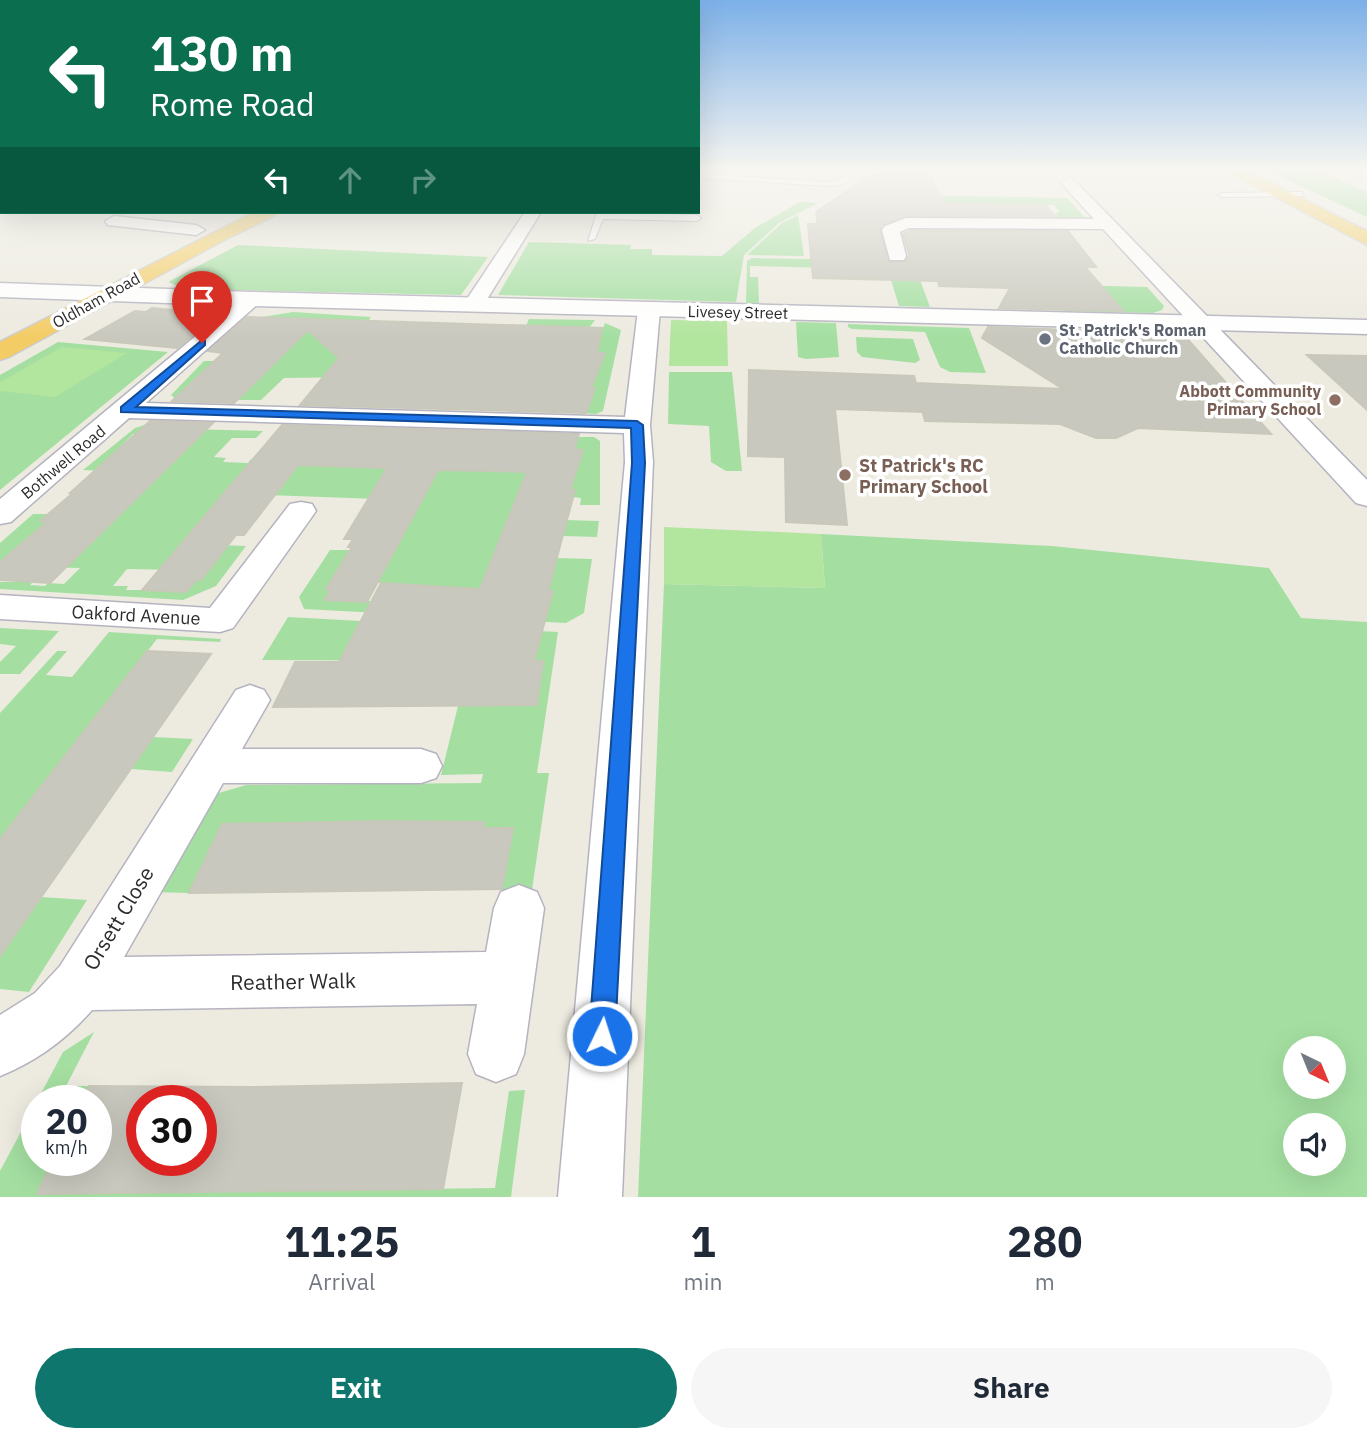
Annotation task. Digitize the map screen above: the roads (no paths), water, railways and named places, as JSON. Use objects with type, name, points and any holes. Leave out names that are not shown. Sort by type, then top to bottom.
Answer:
[{"type":"highway","name":"Oldham Road","points":[[12,316],[203,227]]},
{"type":"highway","name":"Oldham Road","points":[[0,352],[239,227]]},
{"type":"highway","points":[[1344,227],[1367,239]]},
{"type":"street","points":[[167,227],[196,230]]},
{"type":"street","points":[[474,304],[523,227]]},
{"type":"street","points":[[898,227],[891,230],[898,256]]},
{"type":"street","points":[[1110,227],[1367,497]]},
{"type":"street","name":"Livesey Street","points":[[0,290],[649,310],[1367,327]]},
{"type":"street","name":"Bothwell Road","points":[[0,515],[252,299]]},
{"type":"street","points":[[590,1197],[639,463],[637,425],[649,310]]},
{"type":"street","points":[[125,410],[637,425]]},
{"type":"street","name":"Oakford Avenue","points":[[0,607],[220,620],[301,511]]},
{"type":"street","name":"Orsett Close","points":[[0,1048],[54,1012],[79,984],[250,700]]},
{"type":"street","points":[[211,765],[421,766]]},
{"type":"street","points":[[496,1054],[519,908]]},
{"type":"street","name":"Reather Walk","points":[[79,984],[507,978]]},
{"type":"lane","points":[[591,239],[595,227]]},
{"type":"place","name":"St. Patrick's Roman Catholic Church","points":[[1045,339]]},
{"type":"place","name":"Abbott Community Primary School","points":[[1335,400]]},
{"type":"place","name":"St Patrick's RC Primary School","points":[[845,475]]}]
